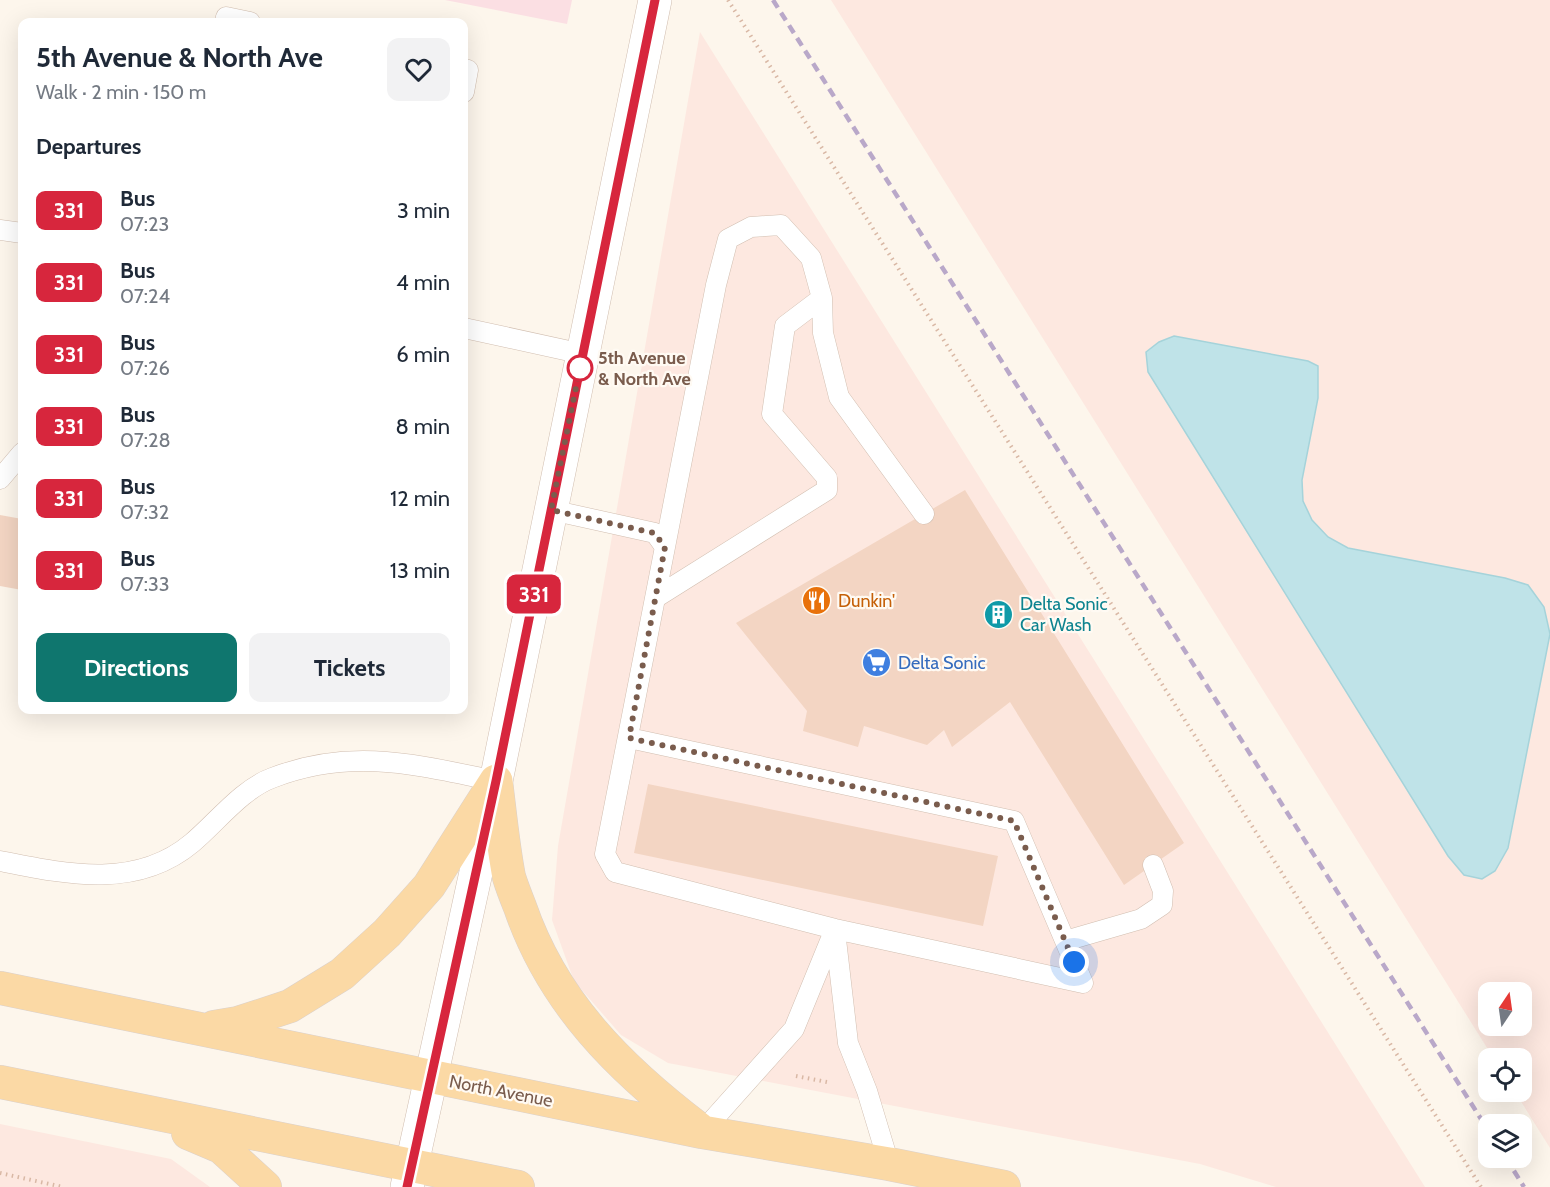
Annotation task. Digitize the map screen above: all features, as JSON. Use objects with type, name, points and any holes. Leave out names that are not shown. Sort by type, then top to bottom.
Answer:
[{"type":"main road","points":[[201,1030],[238,1023],[290,1006],[342,974],[387,933],[429,886],[496,781]]},
{"type":"main road","points":[[496,781],[510,878],[530,937],[563,996],[596,1038],[675,1111],[702,1132]]},
{"type":"main road","name":"North Avenue","points":[[0,988],[702,1132],[889,1164],[1004,1187]]},
{"type":"main road","points":[[0,1083],[134,1110],[409,1176],[518,1187]]},
{"type":"main road","points":[[134,1110],[221,1147],[265,1187]]},
{"type":"street","points":[[409,1176],[496,781],[655,0]]},
{"type":"lane","points":[[629,738],[1014,821],[1083,983],[835,928],[615,872],[605,854],[716,285],[728,239],[750,227],[782,225],[811,258],[822,298],[823,333],[839,397],[924,514]]},
{"type":"lane","points":[[0,230],[18,232]]},
{"type":"lane","points":[[655,598],[827,490],[827,478],[772,414],[785,326],[822,298]]},
{"type":"lane","points":[[468,329],[583,354]]},
{"type":"lane","points":[[0,479],[18,458]]},
{"type":"lane","points":[[551,510],[654,533],[665,547]]},
{"type":"lane","points":[[0,861],[78,875],[110,875],[141,870],[169,858],[191,844],[222,813],[270,778],[306,767],[373,760],[413,765],[496,781]]},
{"type":"lane","points":[[1065,941],[1142,919],[1162,905],[1163,891],[1153,865]]},
{"type":"lane","points":[[702,1132],[794,1029],[835,928]]},
{"type":"lane","points":[[835,928],[848,1043],[867,1091],[889,1164]]},
{"type":"path","points":[[728,0],[1481,1187]]},
{"type":"path","points":[[792,1075],[837,1084]]},
{"type":"path","points":[[0,1173],[63,1187]]},
{"type":"shaded area","points":[[445,0],[572,0],[567,24]]},
{"type":"shaded area","points":[[831,0],[1550,0],[1550,1148],[1532,1119],[1532,1114],[1529,1114],[1521,1102],[1532,1102],[1532,1048],[1487,1048],[1480,1036],[1532,1036],[1532,982],[1478,982],[1478,1033]]},
{"type":"shaded area","points":[[700,32],[1425,1187],[1276,1187],[1200,1164],[668,1063],[621,1035],[574,981],[552,920],[558,846]]},
{"type":"shaded area","points":[[0,1124],[171,1159],[210,1187],[0,1187]]},
{"type":"water","points":[[1174,336],[1308,361],[1318,366],[1318,398],[1302,480],[1303,501],[1312,520],[1328,537],[1348,548],[1505,578],[1528,585],[1544,607],[1550,634],[1508,848],[1495,871],[1482,879],[1464,875],[1448,856],[1148,372],[1146,352],[1159,342]]},
{"type":"building","points":[[965,490],[1184,843],[1124,885],[1010,702],[952,747],[944,730],[927,745],[864,726],[858,747],[803,731],[807,711],[736,623]]},
{"type":"building","points":[[0,515],[18,518],[18,589],[0,586]]},
{"type":"building","points":[[648,784],[998,856],[983,926],[634,853]]},
{"type":"railway","points":[[773,0],[1478,1114]]},
{"type":"railway","points":[[1512,1168],[1524,1187]]},
{"type":"bus line","name":"331","points":[[407,1187],[496,781],[655,0]]},
{"type":"place","name":"5th Avenue & North Ave","points":[[580,368]]},
{"type":"place","name":"Dunkin'","points":[[817,601]]},
{"type":"place","name":"Delta Sonic Car Wash","points":[[999,614]]},
{"type":"place","name":"Delta Sonic","points":[[877,663]]},
{"type":"route","points":[[580,368],[551,510],[654,533],[665,547],[629,738],[1014,821],[1074,962]]}]
